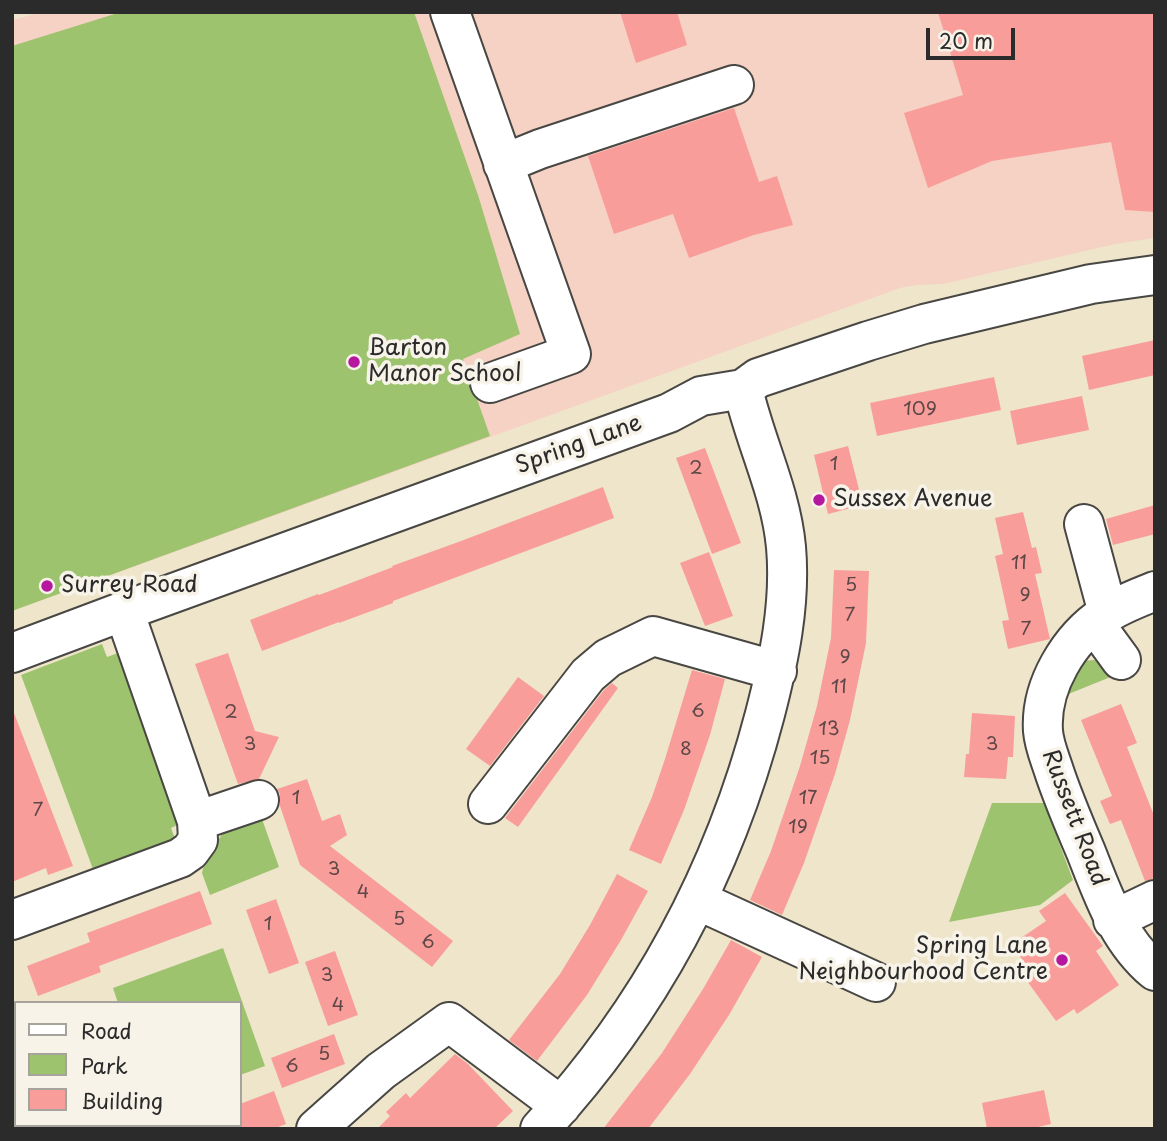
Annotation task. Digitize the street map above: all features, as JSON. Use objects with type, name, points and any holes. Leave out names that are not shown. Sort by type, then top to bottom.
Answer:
[{"type":"street","points":[[450,12],[571,354],[490,383]]},
{"type":"street","points":[[503,164],[540,149],[734,85]]},
{"type":"street","name":"Spring Lane","points":[[12,653],[668,413],[701,397],[743,389],[758,378],[868,341],[924,324],[1091,284],[1155,275]]},
{"type":"street","points":[[316,1129],[381,1071],[449,1022],[550,1117],[626,1024],[664,962],[727,835],[742,793],[776,671],[786,594],[786,548],[780,510],[743,389]]},
{"type":"street","points":[[1084,524],[1122,607],[1121,660]]},
{"type":"street","name":"Russett Road","points":[[1122,607],[1077,640],[1055,674],[1048,692],[1043,732],[1060,788],[1113,920],[1130,945],[1155,971]]},
{"type":"street","points":[[12,920],[180,858],[190,851],[198,840],[197,821],[124,611]]},
{"type":"street","points":[[488,804],[588,675],[608,658],[653,636],[776,671]]},
{"type":"street","points":[[197,821],[259,800]]},
{"type":"street","points":[[697,900],[876,982]]},
{"type":"street","points":[[1113,920],[1155,900]]},
{"type":"shaded area","name":"Barton Manor School","points":[[43,12],[1155,12],[1155,238],[1115,244],[943,284],[900,288],[12,611],[12,20]]},
{"type":"green space","points":[[121,12],[414,12],[478,195],[520,334],[463,359],[490,436],[12,611],[12,46]]},
{"type":"green space","points":[[102,644],[107,657],[118,653],[182,823],[171,828],[176,841],[94,872],[21,675]]},
{"type":"green space","points":[[1083,661],[1104,663],[1113,676],[1061,697]]},
{"type":"green space","points":[[992,803],[1044,803],[1073,880],[1040,905],[949,922]]},
{"type":"green space","points":[[262,819],[279,867],[210,895],[202,873],[204,864],[222,834]]},
{"type":"green space","points":[[223,948],[242,1001],[117,1001],[113,988]]},
{"type":"green space","points":[[242,1001],[265,1066],[242,1074]]},
{"type":"building","points":[[620,12],[677,12],[687,45],[636,63]]},
{"type":"building","points":[[938,12],[1155,12],[1155,212],[1125,210],[1111,142],[992,161],[928,188],[904,113],[963,95]]},
{"type":"building","points":[[734,108],[759,182],[777,176],[793,225],[754,235],[689,258],[673,214],[614,234],[588,156]]},
{"type":"building","points":[[1155,340],[1155,375],[1089,390],[1082,356]]},
{"type":"building","points":[[994,377],[1001,410],[877,436],[870,403]]},
{"type":"building","points":[[1082,396],[1089,430],[1017,445],[1010,411]]},
{"type":"building","points":[[848,446],[863,505],[828,514],[814,455]]},
{"type":"building","points":[[705,448],[741,543],[712,554],[676,458]]},
{"type":"building","points":[[603,487],[614,518],[262,651],[250,620]]},
{"type":"building","points":[[1155,505],[1155,534],[1113,545],[1106,519]]},
{"type":"building","points":[[1023,512],[1032,548],[1036,547],[1042,573],[1035,574],[1050,639],[1008,649],[1002,621],[1009,620],[995,556],[1003,554],[995,518]]},
{"type":"building","points":[[709,552],[733,616],[705,626],[680,563]]},
{"type":"building","points":[[834,570],[869,571],[866,643],[850,720],[835,774],[804,863],[782,915],[750,900],[771,851],[817,706],[831,638]]},
{"type":"building","points":[[228,653],[255,731],[279,737],[259,779],[238,784],[195,664]]},
{"type":"building","points":[[692,670],[725,679],[710,735],[684,810],[661,864],[629,850],[652,797]]},
{"type":"building","points":[[518,677],[544,696],[490,766],[466,749]]},
{"type":"building","points":[[612,683],[618,688],[518,827],[505,818],[604,690]]},
{"type":"building","points":[[1121,704],[1137,743],[1127,747],[1155,818],[1155,878],[1145,881],[1121,820],[1110,824],[1100,801],[1112,796],[1081,720]]},
{"type":"building","points":[[12,713],[73,866],[48,875],[46,868],[12,882]]},
{"type":"building","points":[[972,713],[1015,716],[1013,757],[1008,757],[1006,779],[964,777],[966,754],[969,754]]},
{"type":"building","points":[[307,779],[322,821],[340,814],[347,835],[330,846],[453,941],[432,967],[300,865],[277,789]]},
{"type":"building","points":[[617,874],[648,891],[587,995],[537,1061],[509,1040],[560,974]]},
{"type":"building","points":[[200,891],[212,924],[99,966],[101,972],[38,996],[27,966],[90,942],[87,933]]},
{"type":"building","name":"Spring Lane Neighbourhood Centre","points":[[1065,893],[1103,946],[1096,951],[1119,985],[1077,1014],[1074,1009],[1056,1021],[1027,981],[1034,976],[1014,948],[1024,941],[1021,938],[1046,921],[1039,911]]},
{"type":"building","points":[[276,899],[299,963],[269,974],[246,910]]},
{"type":"building","points":[[731,940],[762,957],[729,1015],[690,1074],[648,1129],[603,1129],[662,1053]]},
{"type":"building","points":[[335,951],[358,1015],[328,1026],[305,962]]},
{"type":"building","points":[[334,1034],[345,1064],[282,1088],[271,1058]]},
{"type":"building","points":[[455,1054],[513,1111],[494,1129],[377,1129],[390,1116],[386,1112],[406,1093],[410,1098]]},
{"type":"building","points":[[1044,1090],[1051,1124],[1030,1129],[987,1129],[982,1103]]},
{"type":"building","points":[[274,1091],[286,1124],[273,1129],[240,1129],[242,1103]]},
{"type":"place","name":"Barton Manor School","points":[[354,362]]},
{"type":"place","name":"Sussex Avenue","points":[[819,500]]},
{"type":"place","name":"Surrey Road","points":[[47,586]]},
{"type":"place","name":"Spring Lane Neighbourhood Centre","points":[[1062,960]]}]
